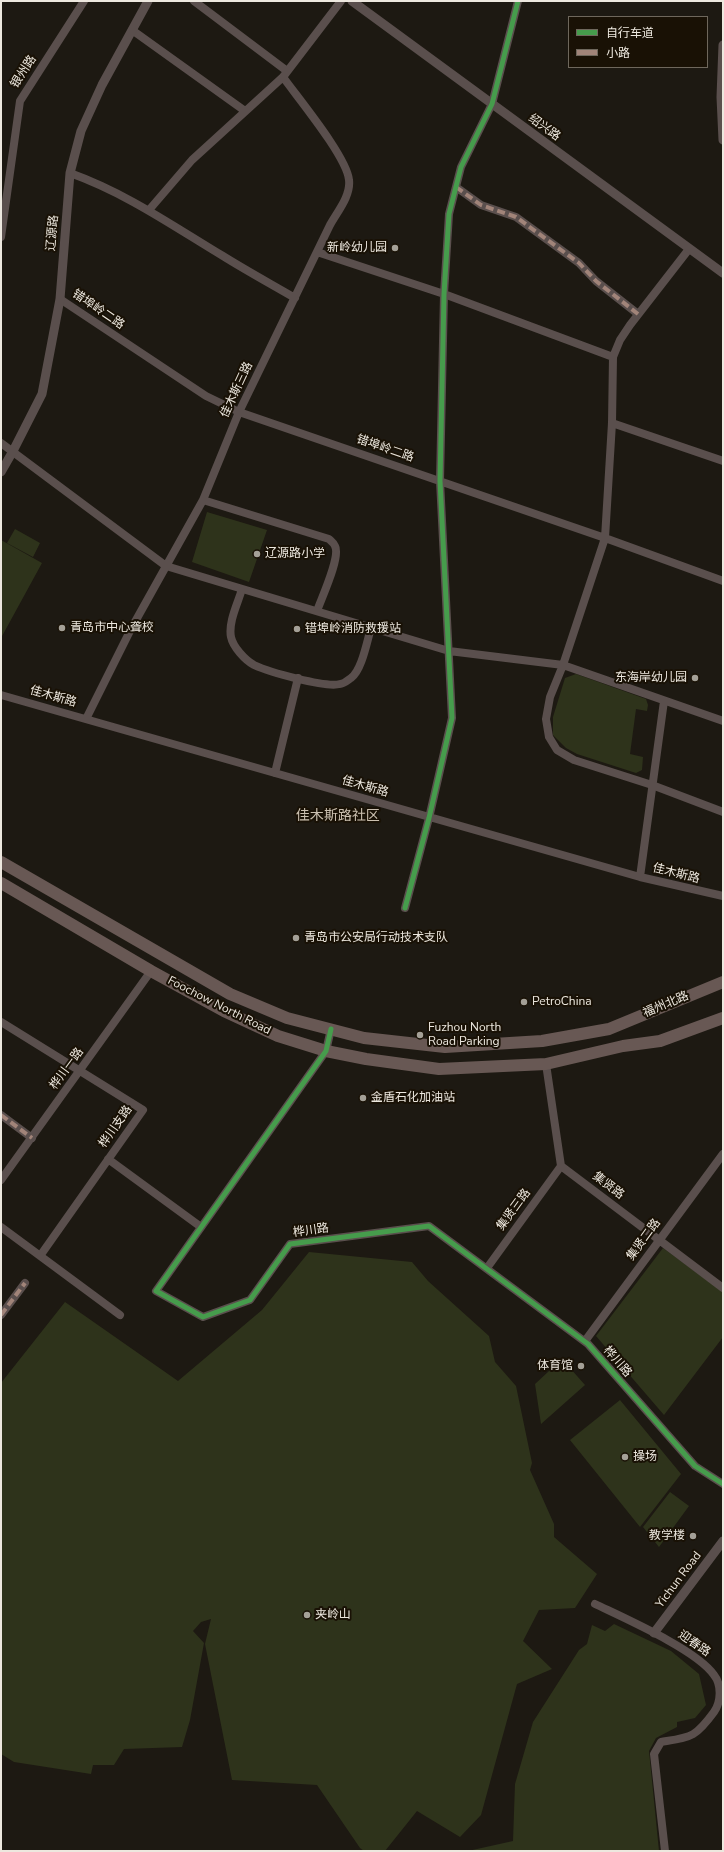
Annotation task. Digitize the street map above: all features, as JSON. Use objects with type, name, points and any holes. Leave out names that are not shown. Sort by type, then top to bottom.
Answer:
[{"type":"main road","name":"Foochow North Road","points":[[1,862],[230,994],[287,1018],[364,1038],[445,1047],[542,1041],[609,1029],[723,982]]},
{"type":"main road","name":"Foochow North Road","points":[[1,882],[151,971],[224,1011],[278,1036],[326,1050],[366,1059],[439,1068],[546,1064]]},
{"type":"main road","points":[[546,1064],[623,1046],[660,1041],[723,1018]]},
{"type":"street","name":"银州路","points":[[1,237],[20,100],[84,1]]},
{"type":"street","name":"辽源路","points":[[1,472],[13,452],[42,394],[60,299],[70,173],[81,131],[102,85],[148,1]]},
{"type":"street","name":"佳木斯三路","points":[[86,719],[130,629],[203,500],[239,412],[346,196],[349,180],[343,159],[285,74],[194,1]]},
{"type":"street","points":[[149,210],[192,160],[285,74],[341,1]]},
{"type":"street","name":"绍兴路","points":[[352,1],[689,249],[722,271]]},
{"type":"street","points":[[405,908],[429,818],[452,718],[440,481],[444,294],[450,214],[460,167],[492,104],[518,1]]},
{"type":"street","points":[[132,30],[245,111]]},
{"type":"street","points":[[723,45],[723,140]]},
{"type":"street","points":[[70,173],[96,182],[149,210],[295,298]]},
{"type":"street","points":[[456,187],[481,205],[516,217],[579,263],[596,281],[638,314]]},
{"type":"street","points":[[689,249],[638,314],[620,340],[613,357],[612,423],[605,538],[563,665],[550,697],[546,719],[549,737],[557,750],[574,760],[652,785],[723,812]]},
{"type":"street","points":[[317,252],[444,294],[613,357]]},
{"type":"street","name":"错埠岭二路","points":[[60,299],[206,396],[239,412],[605,538],[723,581]]},
{"type":"street","points":[[612,423],[723,461]]},
{"type":"street","points":[[1,443],[166,566],[449,651],[563,665],[723,721]]},
{"type":"street","points":[[203,500],[329,539],[336,546],[336,553],[334,564],[317,611]]},
{"type":"street","points":[[242,589],[231,626],[231,637],[237,648],[253,664],[298,678],[326,685],[341,684],[352,677],[362,661],[372,628]]},
{"type":"street","points":[[275,773],[298,678]]},
{"type":"street","name":"佳木斯路","points":[[1,695],[640,877],[723,896]]},
{"type":"street","points":[[640,877],[664,700]]},
{"type":"street","name":"桦川一路","points":[[1,1180],[81,1071],[151,971]]},
{"type":"street","name":"桦川支路","points":[[1,1022],[143,1110],[40,1256]]},
{"type":"street","name":"桦川路","points":[[331,1029],[326,1050],[156,1291],[203,1317],[250,1300],[290,1244],[429,1226],[585,1341],[695,1466],[723,1484]]},
{"type":"street","points":[[546,1064],[561,1166]]},
{"type":"street","points":[[1,1115],[32,1138]]},
{"type":"street","name":"集贤二路","points":[[585,1341],[723,1154]]},
{"type":"street","points":[[108,1159],[201,1227]]},
{"type":"street","name":"集贤路","points":[[561,1166],[723,1288]]},
{"type":"street","name":"集贤三路","points":[[487,1268],[561,1166]]},
{"type":"street","points":[[1,1227],[120,1316]]},
{"type":"street","points":[[1,1315],[25,1283]]},
{"type":"street","name":"Yichun Road","points":[[654,1633],[723,1541]]},
{"type":"street","name":"迎春路","points":[[595,1604],[654,1633],[696,1658],[715,1675],[722,1693],[717,1708],[704,1726],[690,1737],[661,1742],[654,1754],[665,1851]]},
{"type":"green space","points":[[207,512],[267,530],[249,582],[192,562]]},
{"type":"green space","points":[[15,529],[40,543],[33,557],[7,543]]},
{"type":"green space","points":[[1,540],[42,563],[1,638]]},
{"type":"green space","points":[[576,674],[646,699],[648,705],[647,711],[636,709],[630,754],[643,757],[642,770],[636,773],[577,754],[566,748],[553,735],[553,717],[565,678]]},
{"type":"green space","points":[[663,1248],[723,1292],[723,1337],[664,1415],[596,1336]]},
{"type":"green space","points":[[309,1252],[412,1262],[428,1281],[489,1336],[495,1362],[516,1386],[532,1463],[530,1470],[554,1524],[554,1537],[597,1574],[575,1608],[539,1610],[523,1641],[552,1669],[517,1684],[481,1815],[460,1837],[417,1811],[385,1851],[364,1851],[360,1848],[317,1785],[232,1780],[205,1644],[211,1619],[201,1622],[193,1631],[204,1643],[190,1720],[182,1747],[124,1749],[114,1765],[93,1765],[91,1774],[14,1762],[1,1754],[1,1383],[65,1302],[178,1381],[262,1310]]},
{"type":"green space","points":[[562,1359],[585,1385],[541,1424],[535,1384]]},
{"type":"green space","name":"操场","points":[[620,1400],[681,1474],[640,1527],[570,1440]]},
{"type":"green space","name":"操场","points":[[670,1492],[689,1506],[659,1547],[643,1527]]},
{"type":"green space","points":[[614,1624],[671,1651],[699,1674],[706,1705],[695,1718],[677,1722],[677,1727],[656,1738],[649,1751],[659,1851],[468,1851],[513,1841],[515,1784],[533,1722],[579,1650],[587,1644],[592,1625],[605,1631]]},
{"type":"marked path","points":[[456,187],[481,205],[516,217],[579,263],[596,281],[638,314]]},
{"type":"marked path","points":[[1,1115],[32,1138]]},
{"type":"marked path","points":[[1,1315],[25,1283]]},
{"type":"cycle path","points":[[405,908],[429,818],[452,718],[440,481],[444,294],[449,214],[461,167],[492,104],[518,1]]},
{"type":"cycle path","points":[[331,1029],[326,1051],[156,1291],[203,1317],[250,1300],[290,1244],[429,1226],[588,1344],[695,1466],[723,1484]]},
{"type":"place","name":"新岭幼儿园","points":[[395,248]]},
{"type":"place","name":"辽源路小学","points":[[257,554]]},
{"type":"place","name":"青岛市中心聋校","points":[[62,628]]},
{"type":"place","name":"错埠岭消防救援站","points":[[297,629]]},
{"type":"place","name":"东海岸幼儿园","points":[[695,678]]},
{"type":"place","name":"青岛市公安局行动技术支队","points":[[296,938]]},
{"type":"place","name":"PetroChina","points":[[524,1002]]},
{"type":"place","name":"Fuzhou North Road Parking","points":[[420,1035]]},
{"type":"place","name":"金盾石化加油站","points":[[363,1098]]},
{"type":"place","name":"体育馆","points":[[581,1366]]},
{"type":"place","name":"操场","points":[[625,1457]]},
{"type":"place","name":"教学楼","points":[[693,1536]]},
{"type":"place","name":"夹岭山","points":[[307,1615]]},
{"type":"district","name":"佳木斯路社区","points":[[338,817]]}]
